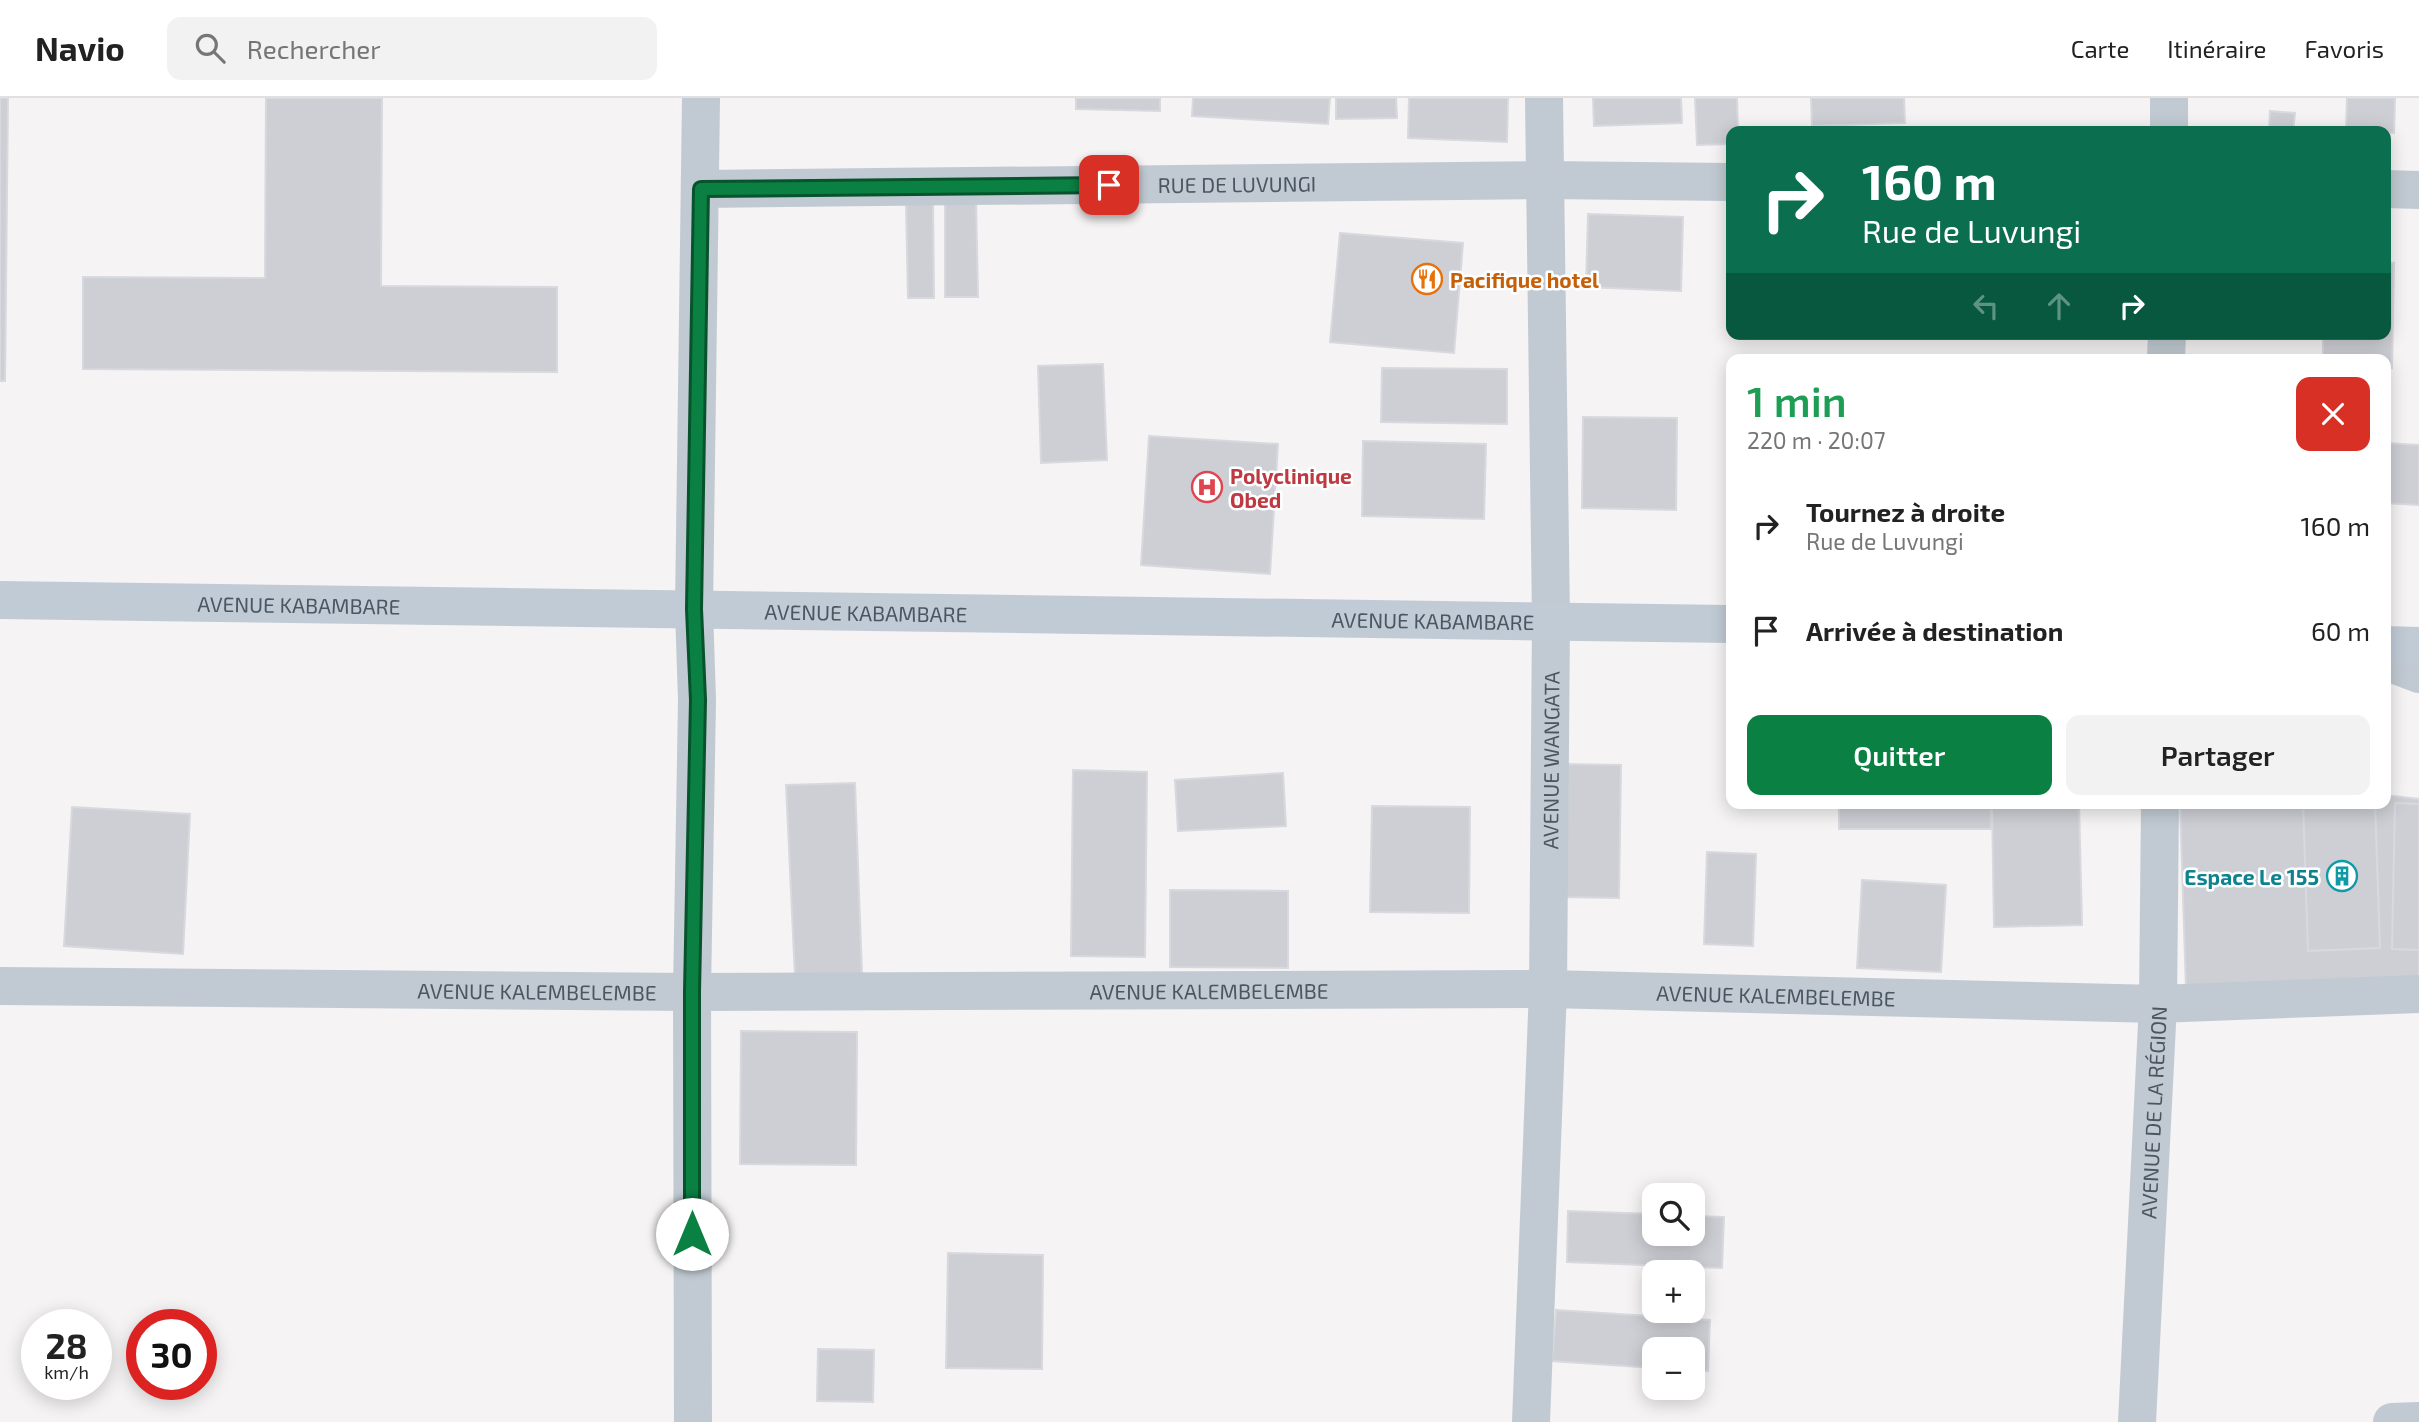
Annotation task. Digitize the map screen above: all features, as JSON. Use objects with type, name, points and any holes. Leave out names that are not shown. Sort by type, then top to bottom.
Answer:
[{"type":"main road","name":"AVENUE KABAMBARE","points":[[0,600],[1726,624]]},
{"type":"main road","points":[[2391,645],[2419,646]]},
{"type":"street","points":[[693,1422],[692,992],[698,700],[694,609],[701,98]]},
{"type":"street","name":"AVENUE WANGATA","points":[[1531,1422],[1548,989],[1550,620],[1544,98]]},
{"type":"street","points":[[2169,98],[2169,126]]},
{"type":"street","name":"RUE DE LUVUNGI","points":[[701,189],[1545,180],[1726,182]]},
{"type":"street","points":[[2391,189],[2419,190]]},
{"type":"street","points":[[2391,663],[2419,674]]},
{"type":"street","name":"AVENUE DE LA RÉGION","points":[[2137,1422],[2158,1004],[2160,809]]},
{"type":"street","name":"AVENUE KALEMBELEMBE","points":[[0,986],[692,992],[1548,989],[2158,1004],[2419,994]]},
{"type":"street","points":[[2392,1422],[2419,1422]]},
{"type":"building","points":[[0,98],[8,98],[5,381],[0,381]]},
{"type":"building","points":[[266,98],[382,98],[381,286],[557,287],[557,372],[83,369],[83,277],[265,278]]},
{"type":"building","points":[[1076,98],[1160,98],[1160,111],[1076,109]]},
{"type":"building","points":[[1193,98],[1330,98],[1328,124],[1192,116]]},
{"type":"building","points":[[1336,98],[1396,98],[1397,118],[1336,119]]},
{"type":"building","points":[[1409,98],[1508,98],[1507,142],[1408,138]]},
{"type":"building","points":[[1593,98],[1681,98],[1682,123],[1594,126]]},
{"type":"building","points":[[1695,98],[1737,98],[1738,126],[1726,126],[1726,144],[1697,145]]},
{"type":"building","points":[[1811,98],[1904,98],[1905,123],[1812,126]]},
{"type":"building","points":[[2347,98],[2395,98],[2394,133],[2391,133],[2391,126],[2346,126]]},
{"type":"building","points":[[2270,111],[2295,113],[2294,126],[2269,126]]},
{"type":"building","points":[[945,200],[976,200],[978,297],[945,297]]},
{"type":"building","points":[[933,203],[934,298],[908,298],[906,204]]},
{"type":"building","points":[[1588,214],[1683,217],[1681,291],[1586,287]]},
{"type":"building","points":[[1340,233],[1463,243],[1454,353],[1330,342]]},
{"type":"building","points":[[2391,263],[2394,263],[2392,368],[2391,354],[2323,354],[2323,340],[2391,340]]},
{"type":"building","points":[[1103,364],[1107,460],[1041,463],[1038,366]]},
{"type":"building","points":[[1382,368],[1507,369],[1507,424],[1381,422]]},
{"type":"building","points":[[1583,417],[1677,418],[1676,510],[1582,508]]},
{"type":"building","points":[[1149,436],[1278,444],[1270,574],[1141,565]]},
{"type":"building","points":[[1363,441],[1486,444],[1484,519],[1362,516]]},
{"type":"building","points":[[2391,443],[2419,445],[2419,505],[2391,503]]},
{"type":"building","points":[[1561,764],[1621,765],[1619,898],[1560,897]]},
{"type":"building","points":[[1073,770],[1147,772],[1145,957],[1071,956]]},
{"type":"building","points":[[1283,773],[1286,826],[1178,831],[1175,780]]},
{"type":"building","points":[[855,783],[862,974],[795,977],[786,785]]},
{"type":"building","name":"Espace Le 155","points":[[2391,796],[2419,799],[2419,977],[2186,989],[2180,809],[2391,809]]},
{"type":"building","points":[[2395,803],[2419,804],[2419,950],[2392,949]]},
{"type":"building","points":[[1372,806],[1470,807],[1469,913],[1370,912]]},
{"type":"building","points":[[72,807],[190,814],[183,954],[64,946]]},
{"type":"building","points":[[1839,809],[1991,809],[1991,829],[1839,829]]},
{"type":"building","points":[[1992,809],[2079,809],[2082,925],[1994,927]]},
{"type":"building","name":"Espace Le 155","points":[[2303,809],[2375,809],[2380,948],[2308,951]]},
{"type":"building","points":[[1707,852],[1756,854],[1753,946],[1704,944]]},
{"type":"building","points":[[1862,880],[1946,885],[1941,972],[1857,968]]},
{"type":"building","points":[[1170,890],[1288,891],[1288,968],[1170,967]]},
{"type":"building","points":[[741,1031],[857,1032],[856,1165],[740,1164]]},
{"type":"building","points":[[1568,1211],[1642,1214],[1642,1246],[1705,1246],[1705,1216],[1724,1217],[1722,1268],[1705,1267],[1705,1260],[1642,1260],[1642,1265],[1567,1262]]},
{"type":"building","points":[[948,1253],[1043,1255],[1042,1369],[946,1368]]},
{"type":"building","points":[[1556,1310],[1642,1316],[1642,1323],[1705,1323],[1705,1320],[1710,1320],[1708,1371],[1705,1371],[1705,1337],[1642,1337],[1642,1367],[1552,1361]]},
{"type":"building","points":[[1556,1310],[1642,1316],[1642,1323],[1705,1323],[1705,1320],[1710,1320],[1708,1371],[1705,1371],[1705,1337],[1642,1337],[1642,1367],[1552,1361]]},
{"type":"building","points":[[818,1349],[874,1350],[873,1402],[817,1401]]},
{"type":"place","name":"Pacifique hotel","points":[[1427,279]]},
{"type":"place","name":"Polyclinique Obed","points":[[1207,487]]},
{"type":"place","name":"Espace Le 155","points":[[2342,876]]},
{"type":"route","points":[[692,1234],[692,992],[698,700],[694,609],[701,189],[1109,185]]}]
